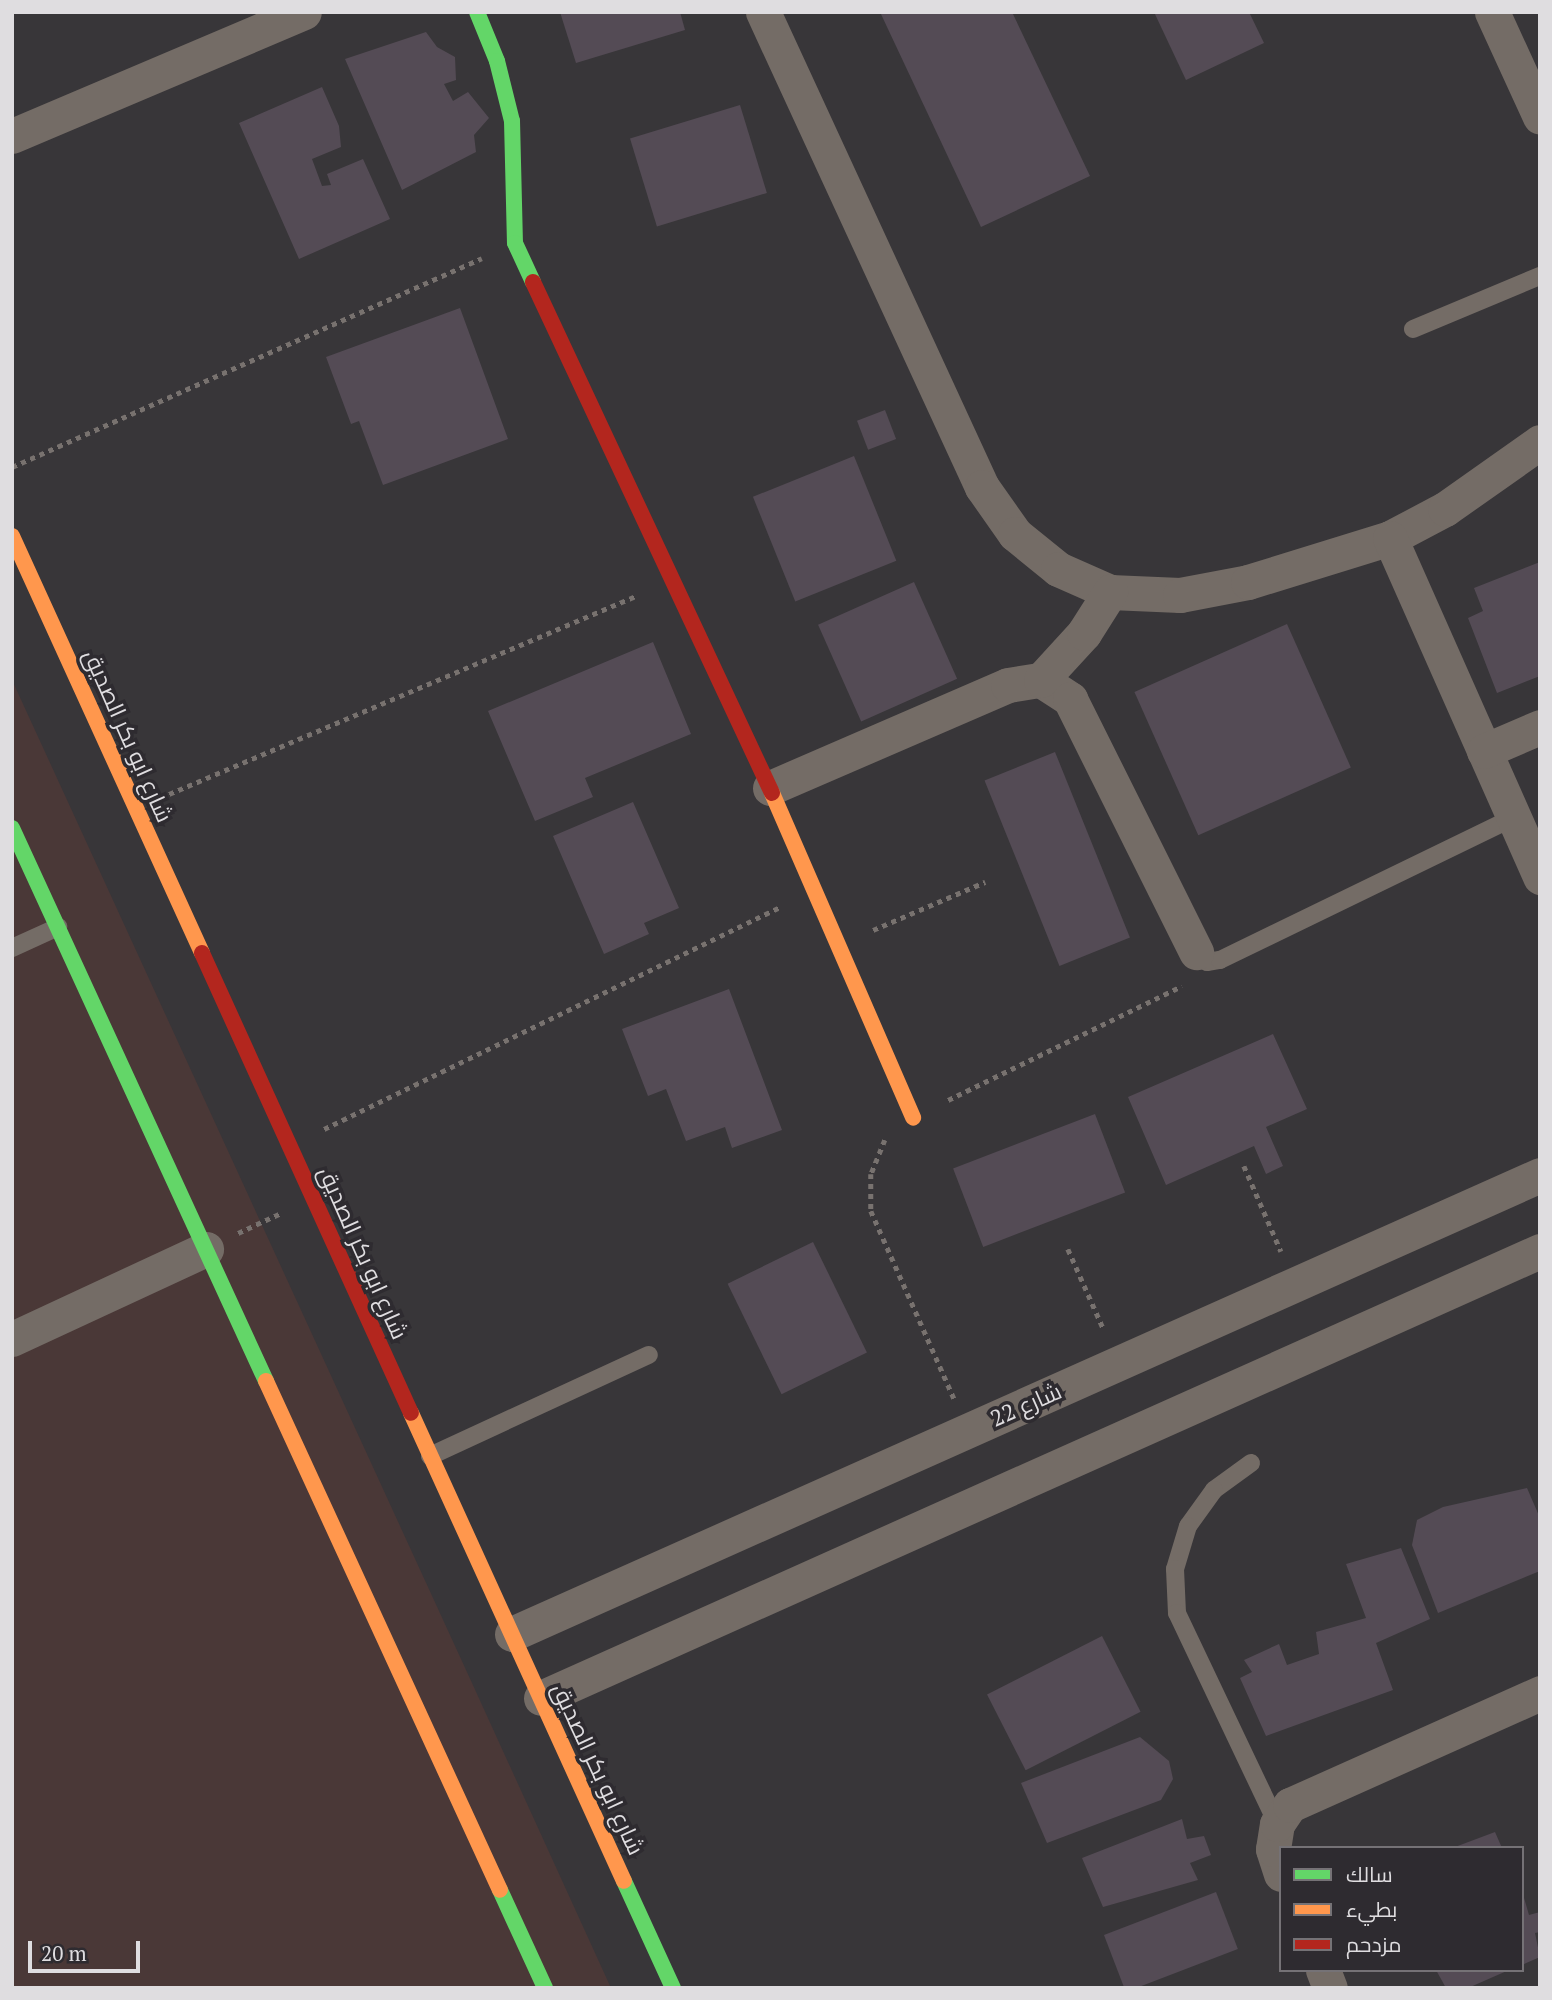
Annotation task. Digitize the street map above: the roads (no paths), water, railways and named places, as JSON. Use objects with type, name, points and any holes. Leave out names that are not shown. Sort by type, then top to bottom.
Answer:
[{"type":"main road","points":[[477,12],[497,61],[512,121],[517,182],[515,243],[817,889],[913,1118]]},
{"type":"main road","name":"شارع ابو بكر الصديق","points":[[12,536],[673,1988]]},
{"type":"main road","points":[[12,828],[545,1988]]},
{"type":"street","points":[[12,136],[304,12]]},
{"type":"street","points":[[762,12],[982,487],[1014,534],[1058,569],[1110,592],[1180,595],[1322,562],[1390,538],[1455,503],[1540,442]]},
{"type":"street","points":[[1492,12],[1540,117]]},
{"type":"street","points":[[1390,538],[1540,877]]},
{"type":"street","points":[[770,788],[1008,685],[1041,680],[1084,633],[1110,592]]},
{"type":"street","points":[[1041,680],[1070,699],[1201,957]]},
{"type":"street","points":[[1485,751],[1540,727]]},
{"type":"street","name":"شارع 22","points":[[512,1634],[1540,1175]]},
{"type":"street","points":[[12,1339],[206,1249]]},
{"type":"street","points":[[541,1698],[1540,1251]]},
{"type":"street","points":[[1279,1868],[1273,1849],[1277,1824],[1290,1805],[1540,1693]]},
{"type":"lane","points":[[1413,329],[1540,276]]},
{"type":"lane","points":[[1201,957],[1220,960],[1513,818]]},
{"type":"lane","points":[[12,948],[58,927]]},
{"type":"lane","points":[[430,1456],[649,1355]]},
{"type":"lane","points":[[1251,1463],[1214,1490],[1188,1526],[1175,1569],[1177,1613],[1277,1824]]}]
